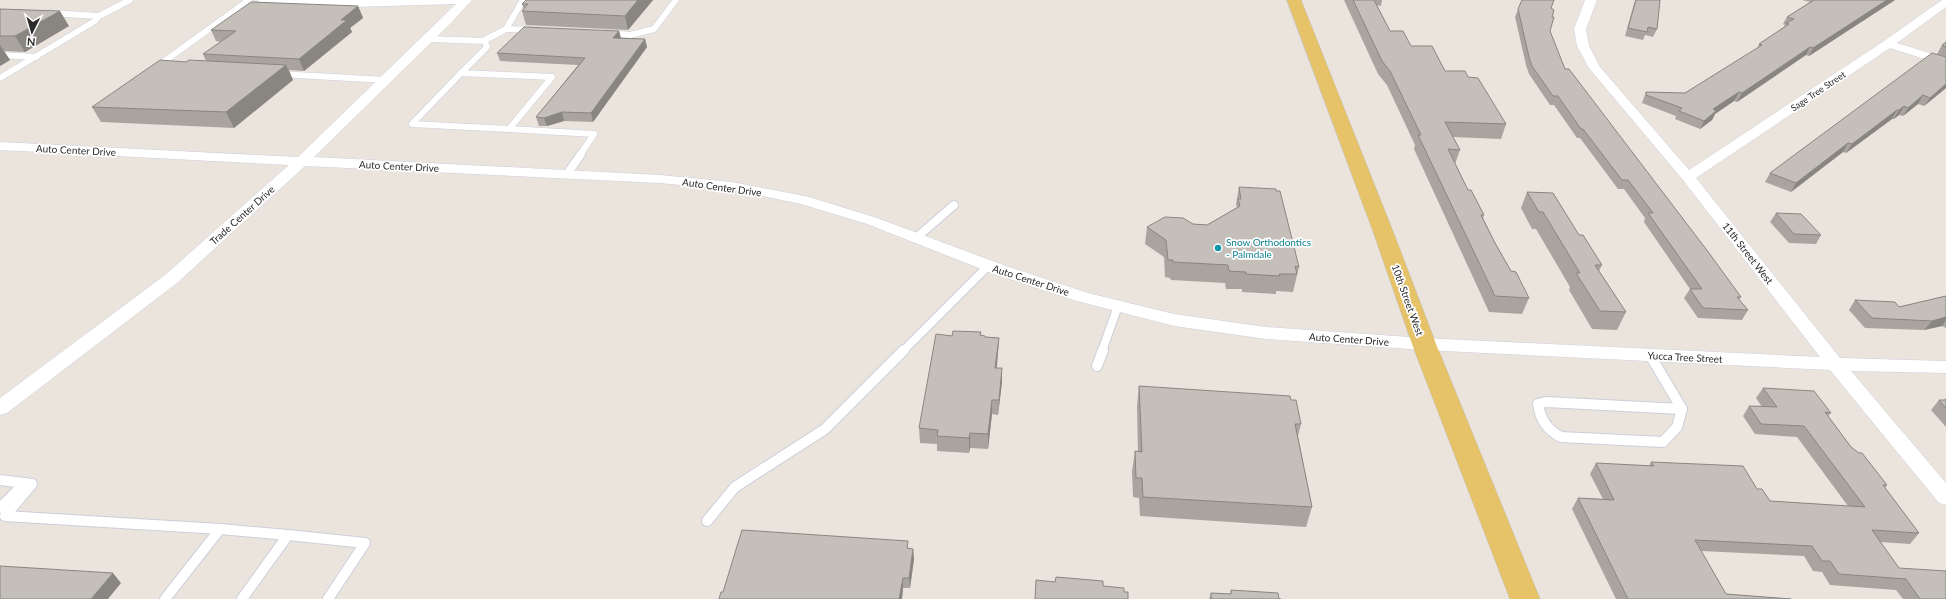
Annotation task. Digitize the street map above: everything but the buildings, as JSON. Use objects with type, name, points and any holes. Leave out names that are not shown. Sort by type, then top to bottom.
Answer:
[{"type":"main road","name":"10th Street West","points":[[1294,0],[1384,234],[1424,344],[1525,599]]},
{"type":"street","points":[[262,0],[353,4],[466,0]]},
{"type":"street","name":"Trade Center Drive","points":[[0,408],[171,279],[302,161],[428,39],[466,0]]},
{"type":"street","name":"11th Street West","points":[[1591,0],[1580,29],[1583,46],[1595,68],[1688,177],[1835,364],[1946,497]]},
{"type":"street","name":"Sage Tree Street","points":[[1688,177],[1888,44],[1946,2]]},
{"type":"street","points":[[1888,44],[1946,62]]},
{"type":"street","name":"Auto Center Drive","points":[[0,146],[660,179],[732,186],[804,200],[872,221],[988,266],[1083,297],[1174,320],[1266,333],[1424,344]]},
{"type":"street","name":"Yucca Tree Street","points":[[1424,344],[1835,364],[1946,367]]},
{"type":"lane","points":[[0,78],[95,21],[99,16],[130,0]]},
{"type":"lane","points":[[169,69],[154,68],[250,0]]},
{"type":"lane","points":[[506,29],[523,0]]},
{"type":"lane","points":[[599,33],[630,34],[654,30],[676,0]]},
{"type":"lane","points":[[46,13],[99,16]]},
{"type":"lane","points":[[428,39],[483,41],[506,29],[537,30]]},
{"type":"lane","points":[[483,41],[485,41],[486,48],[412,124],[594,134],[568,174]]},
{"type":"lane","points":[[0,55],[36,57]]},
{"type":"lane","points":[[461,73],[552,77],[509,129]]},
{"type":"lane","points":[[268,74],[386,80]]},
{"type":"lane","points":[[916,238],[954,205]]},
{"type":"lane","points":[[707,521],[735,487],[825,429],[988,266]]},
{"type":"lane","points":[[1097,366],[1118,306]]},
{"type":"lane","points":[[1650,355],[1682,409],[1677,427],[1663,442],[1561,437],[1547,429],[1538,409],[1538,404],[1546,402],[1682,409]]},
{"type":"lane","points":[[0,480],[32,484],[5,516],[220,529],[365,542],[328,599]]},
{"type":"lane","points":[[0,508],[25,483]]},
{"type":"lane","points":[[165,599],[220,529]]},
{"type":"lane","points":[[242,599],[288,535]]},
{"type":"place","name":"Snow Orthodontics - Palmdale","points":[[1218,248]]}]
